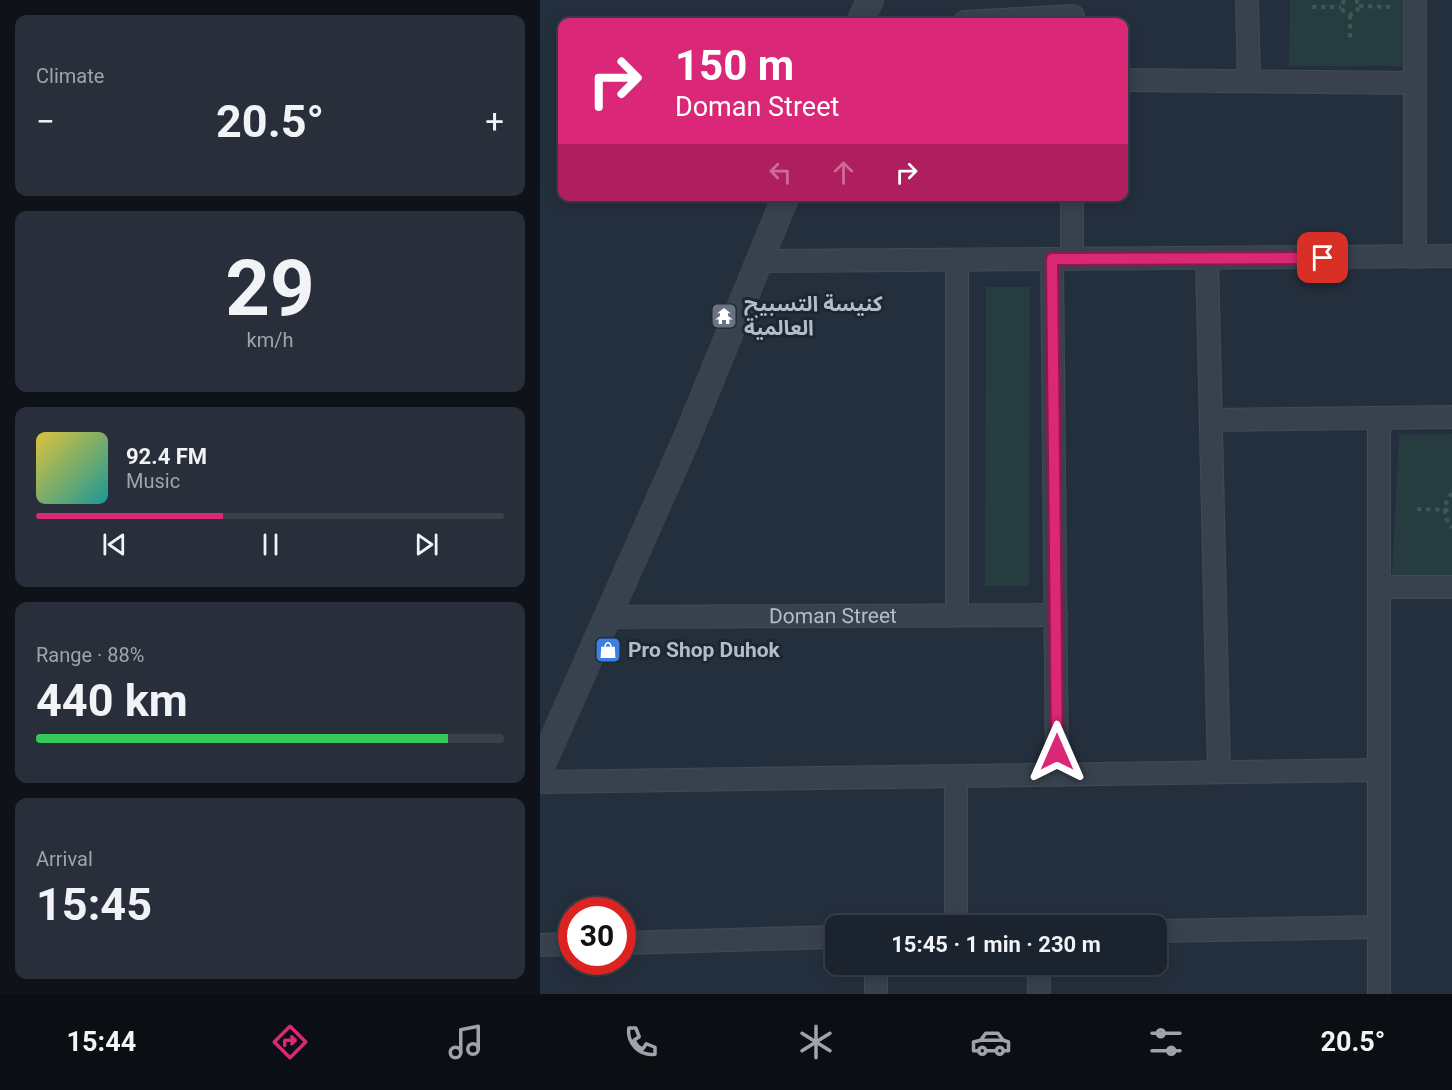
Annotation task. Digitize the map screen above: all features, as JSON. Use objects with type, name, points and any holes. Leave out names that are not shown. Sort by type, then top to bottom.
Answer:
[{"type":"street","points":[[862,18],[870,0]]},
{"type":"street","points":[[1247,0],[1249,81]]},
{"type":"street","points":[[1406,3],[1415,83],[1415,257]]},
{"type":"street","points":[[1013,18],[1073,13]]},
{"type":"street","points":[[1128,80],[1415,83]]},
{"type":"street","points":[[540,769],[685,442],[784,201]]},
{"type":"street","points":[[1057,774],[1056,615],[1062,259],[1071,201]]},
{"type":"street","points":[[759,261],[1452,256]]},
{"type":"street","points":[[1207,258],[1219,772]]},
{"type":"street","points":[[957,260],[957,615]]},
{"type":"street","points":[[1211,420],[1452,417]]},
{"type":"street","points":[[1379,418],[1379,994]]},
{"type":"street","points":[[1379,587],[1452,587]]},
{"type":"street","name":"Doman Street","points":[[609,617],[1056,615]]},
{"type":"street","points":[[540,782],[1379,770]]},
{"type":"street","points":[[956,776],[956,915]]},
{"type":"street","points":[[1167,931],[1379,927]]},
{"type":"street","points":[[636,943],[825,937]]},
{"type":"street","points":[[540,945],[558,944]]},
{"type":"street","points":[[876,975],[876,994]]},
{"type":"street","points":[[1039,975],[1039,994]]},
{"type":"path","points":[[1341,7],[1344,0]]},
{"type":"path","points":[[1341,7],[1345,13],[1350,15],[1356,13],[1359,6],[1356,0]]},
{"type":"path","points":[[1359,6],[1406,3]]},
{"type":"path","points":[[1312,7],[1341,7]]},
{"type":"path","points":[[1350,15],[1350,41]]},
{"type":"path","points":[[1452,493],[1444,510],[1446,520],[1452,528]]},
{"type":"path","points":[[1417,510],[1452,510]]},
{"type":"green space","points":[[1290,0],[1403,0],[1405,66],[1289,66]]},
{"type":"green space","points":[[986,287],[1030,287],[1029,586],[985,586]]},
{"type":"green space","points":[[1452,434],[1452,577],[1392,577],[1399,435]]},
{"type":"place","name":"كنيسة التسبيح العالمية","points":[[724,316]]},
{"type":"place","name":"Pro Shop Duhok","points":[[608,650]]},
{"type":"route","points":[[1057,752],[1052,259],[1323,258]]}]
